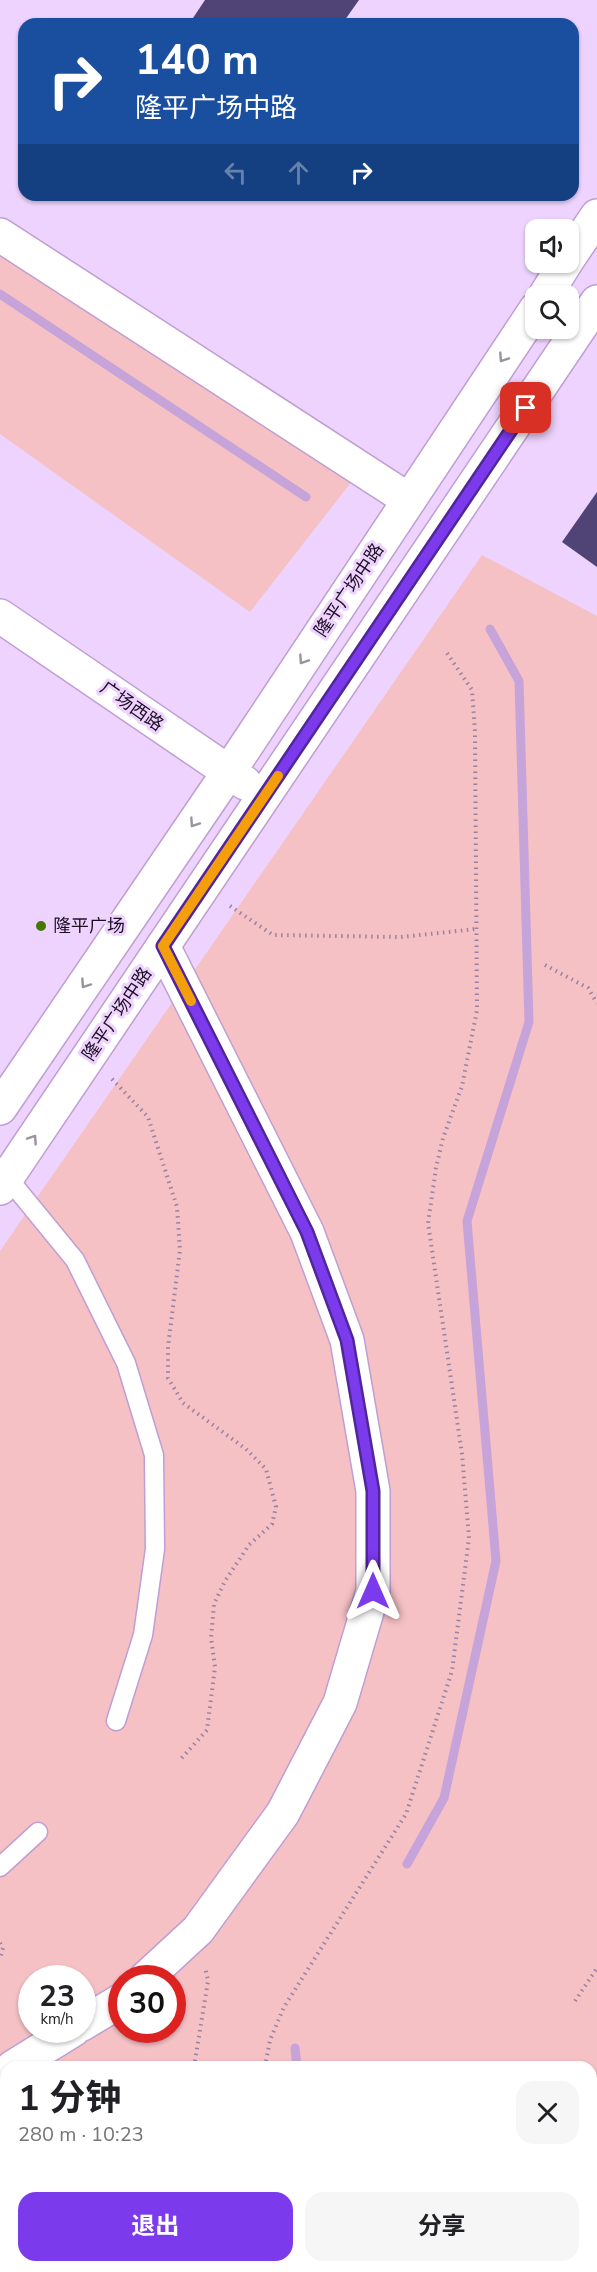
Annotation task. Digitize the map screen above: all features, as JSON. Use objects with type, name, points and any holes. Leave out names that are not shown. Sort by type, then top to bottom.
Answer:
[{"type":"street","points":[[579,244],[597,216]]},
{"type":"street","points":[[0,235],[409,500]]},
{"type":"street","name":"隆平广场中路","points":[[4,1183],[597,302]]},
{"type":"street","name":"隆平广场中路","points":[[0,1108],[228,772],[525,326]]},
{"type":"street","name":"广场西路","points":[[0,616],[265,795]]},
{"type":"street","points":[[160,1965],[198,1930],[283,1814],[340,1703],[373,1591],[373,1491],[347,1340],[307,1232],[163,946]]},
{"type":"street","points":[[23,2061],[52,2043]]},
{"type":"lane","points":[[4,1183],[75,1260],[126,1364],[154,1455],[155,1549],[143,1635],[116,1720]]},
{"type":"lane","points":[[0,1868],[38,1832]]},
{"type":"path","points":[[266,2061],[270,2040],[284,2007],[406,1814],[452,1671],[469,1538],[462,1454],[428,1223],[438,1158],[462,1086],[477,1010],[475,732],[472,690],[445,650]]},
{"type":"path","points":[[202,887],[273,935],[402,937],[476,929]]},
{"type":"path","points":[[544,965],[588,988],[597,1003]]},
{"type":"path","points":[[89,1055],[148,1117],[177,1207],[180,1250],[168,1347],[168,1378],[183,1403],[246,1449],[266,1469],[276,1507],[272,1524],[243,1554],[225,1581],[214,1604],[211,1638],[215,1667],[207,1730],[179,1761]]},
{"type":"path","points":[[195,2061],[207,1981],[198,1930]]},
{"type":"path","points":[[0,1943],[3,1948],[0,1958]]},
{"type":"path","points":[[575,2001],[597,1968]]},
{"type":"shaded area","points":[[0,253],[356,476],[250,612],[0,434]]},
{"type":"shaded area","points":[[482,555],[597,616],[597,2061],[0,2061],[0,1251]]},
{"type":"building","points":[[205,0],[359,0],[346,18],[193,18]]},
{"type":"building","points":[[597,492],[597,567],[562,542]]},
{"type":"waterway","points":[[0,294],[306,497]]},
{"type":"waterway","points":[[407,1864],[444,1798],[496,1561],[467,1221],[529,1022],[519,681],[490,629]]},
{"type":"waterway","points":[[295,2048],[296,2061]]},
{"type":"slow traffic","points":[[191,1001],[163,946],[278,776]]},
{"type":"place","name":"隆平广场","points":[[41,926]]},
{"type":"route","points":[[373,1591],[373,1491],[347,1340],[307,1232],[163,946],[526,408]]}]
